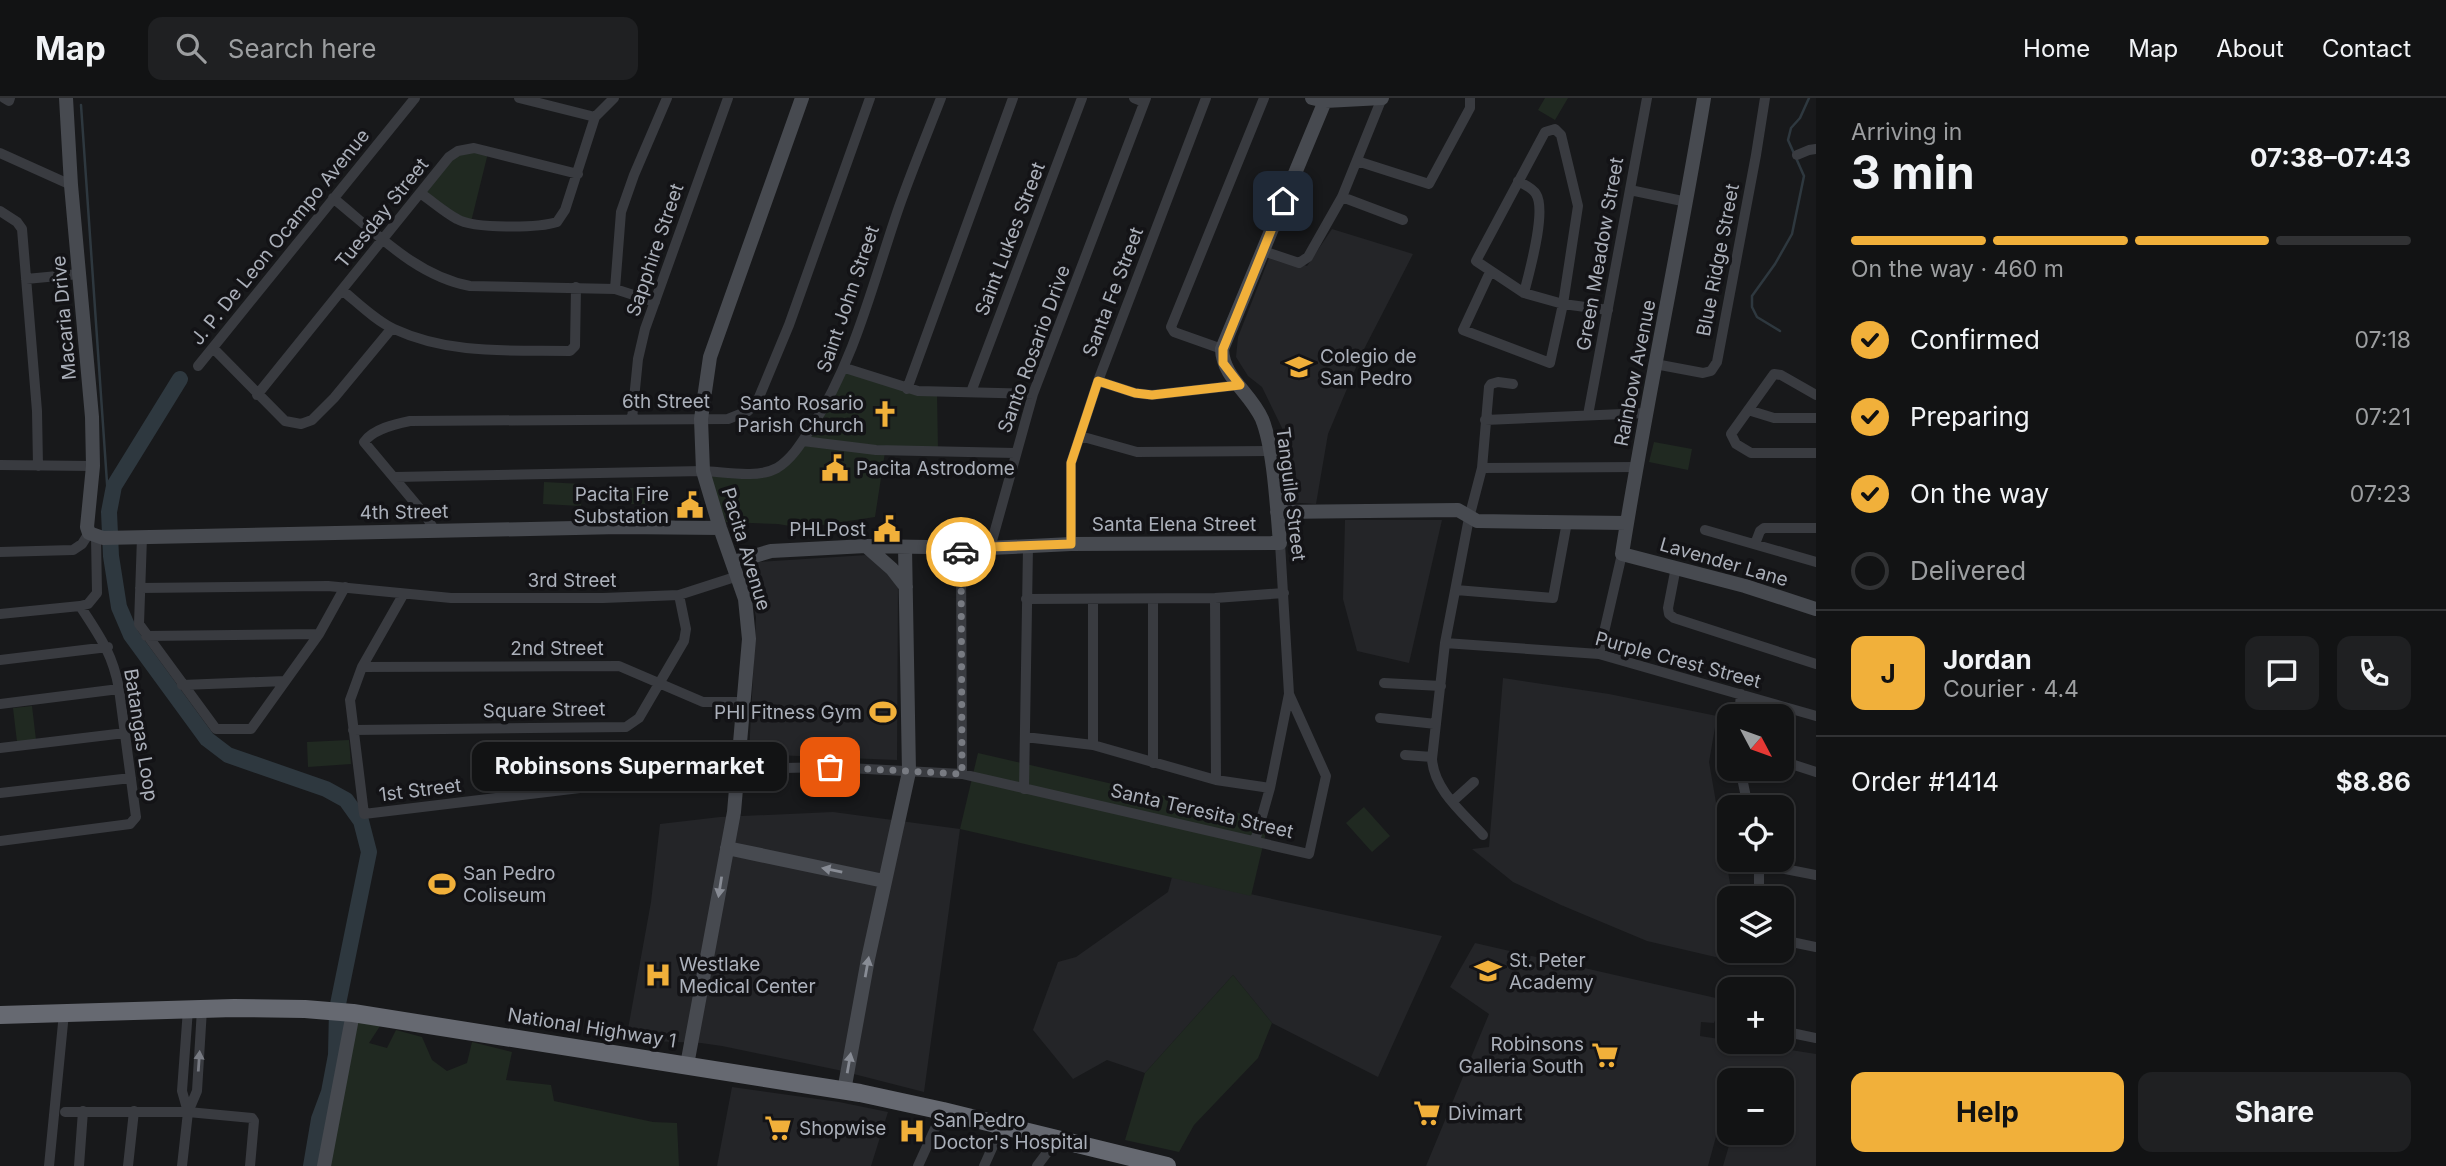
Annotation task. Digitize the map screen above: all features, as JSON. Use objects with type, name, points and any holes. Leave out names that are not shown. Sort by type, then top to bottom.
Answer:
[{"type":"highway","name":"National Highway 1","points":[[0,1015],[258,1008],[343,1012],[844,1091],[943,1111],[1167,1166]]},
{"type":"street","name":"Macaria Drive","points":[[66,98],[92,417],[93,466],[87,527],[96,536]]},
{"type":"street","name":"J. P. De Leon Ocampo Avenue","points":[[198,366],[415,98]]},
{"type":"street","points":[[519,98],[595,117]]},
{"type":"street","points":[[421,193],[458,220],[473,225],[557,222],[565,210],[595,117],[614,98]]},
{"type":"street","points":[[615,289],[621,212],[667,98]]},
{"type":"street","name":"Sapphire Street","points":[[632,419],[638,359],[655,302],[728,98]]},
{"type":"street","name":"Pacita Avenue","points":[[687,1065],[734,813],[749,629],[745,599],[720,528],[704,471],[701,419],[710,357],[802,98]]},
{"type":"street","name":"6th Street","points":[[435,531],[395,477],[364,442],[368,436],[410,421],[728,419],[738,416],[757,402],[870,98]]},
{"type":"street","name":"Saint John Street","points":[[395,477],[704,471],[749,473],[775,470],[803,441],[830,399],[845,368],[900,205],[941,98]]},
{"type":"street","points":[[907,389],[1013,98]]},
{"type":"street","name":"Saint Lukes Street","points":[[971,392],[1082,98]]},
{"type":"street","points":[[1134,98],[1145,100]]},
{"type":"street","name":"Santa Fe Street","points":[[1071,544],[1071,463],[1098,381],[1206,98]]},
{"type":"street","points":[[1263,251],[1299,264],[1308,257],[1342,197],[1382,98],[1321,99],[1223,349],[1174,331],[1171,327],[1264,98]]},
{"type":"street","points":[[1357,161],[1429,184],[1470,108],[1470,98]]},
{"type":"street","name":"Green Meadow Street","points":[[1588,415],[1647,98]]},
{"type":"street","name":"Rainbow Avenue","points":[[1599,654],[1622,554],[1704,98]]},
{"type":"street","name":"Blue Ridge Street","points":[[1655,364],[1703,373],[1711,371],[1717,362],[1765,98]]},
{"type":"street","name":"Santo Rosario Drive","points":[[803,441],[876,450],[1015,453],[1033,394],[1145,100]]},
{"type":"street","points":[[1490,272],[1463,330],[1550,363],[1563,304],[1578,206],[1561,135],[1551,129],[1545,132],[1476,261],[1524,293],[1563,304],[1608,310]]},
{"type":"street","name":"Tuesday Street","points":[[257,395],[449,157],[458,151],[474,148],[578,174]]},
{"type":"street","points":[[1797,155],[1816,149]]},
{"type":"street","points":[[0,153],[71,185]]},
{"type":"street","points":[[1518,181],[1536,194],[1540,218],[1524,293]]},
{"type":"street","points":[[1630,190],[1687,202]]},
{"type":"street","points":[[1342,197],[1403,220]]},
{"type":"street","points":[[332,198],[420,267],[449,282],[470,286],[615,289],[655,302]]},
{"type":"street","points":[[0,211],[17,222],[22,229],[37,411],[38,466]]},
{"type":"street","points":[[26,279],[79,274]]},
{"type":"street","points":[[342,290],[392,328],[436,344],[464,350],[570,351],[575,346],[576,287]]},
{"type":"street","points":[[213,348],[285,421],[302,424],[312,420],[334,398],[392,328]]},
{"type":"street","name":"Tanguile Street","points":[[1223,349],[1223,363],[1253,402],[1263,421],[1277,512],[1284,593],[1289,694],[1270,788],[1255,841]]},
{"type":"street","points":[[845,368],[907,389],[1033,394]]},
{"type":"street","points":[[1816,394],[1776,373],[1731,434],[1732,439],[1746,452],[1816,453]]},
{"type":"street","points":[[1098,381],[1135,393],[1152,395],[1240,385]]},
{"type":"street","points":[[1483,835],[1439,785],[1433,772],[1432,757],[1446,643],[1469,519],[1482,468],[1485,420],[1491,384],[1513,384]]},
{"type":"street","points":[[1748,410],[1774,418],[1816,418]]},
{"type":"street","points":[[1485,420],[1646,413]]},
{"type":"street","points":[[1080,436],[1137,452],[1269,451]]},
{"type":"street","points":[[990,548],[1015,453]]},
{"type":"street","points":[[0,465],[93,466]]},
{"type":"street","points":[[1482,468],[1637,467]]},
{"type":"street","points":[[1277,512],[1458,510],[1476,521],[1627,523]]},
{"type":"street","points":[[1456,590],[1553,598],[1567,522]]},
{"type":"street","name":"4th Street","points":[[96,536],[140,540],[435,531],[720,528]]},
{"type":"street","points":[[1755,544],[1760,530],[1766,528],[1816,528]]},
{"type":"street","points":[[1705,530],[1816,562]]},
{"type":"street","points":[[0,552],[73,550],[96,536],[97,593],[88,604],[0,614]]},
{"type":"street","points":[[140,540],[139,624],[216,729],[251,729],[319,634],[345,587]]},
{"type":"street","name":"Santa Elena Street","points":[[736,569],[771,551],[866,547],[990,548],[1071,544],[1280,543]]},
{"type":"street","points":[[866,547],[892,569],[906,587]]},
{"type":"street","points":[[844,1091],[884,881],[909,772],[905,547]]},
{"type":"street","points":[[1024,789],[1028,547]]},
{"type":"street","points":[[961,548],[962,774]]},
{"type":"street","name":"Lavender Lane","points":[[1622,554],[1676,567],[1816,609]]},
{"type":"street","points":[[1676,567],[1668,608],[1669,614],[1674,618],[1816,664]]},
{"type":"street","name":"3rd Street","points":[[140,588],[345,587],[451,598],[603,598],[679,595],[736,569]]},
{"type":"street","points":[[1026,599],[1153,600],[1284,593]]},
{"type":"street","name":"1st Street","points":[[402,595],[362,667],[350,700],[365,814],[737,769],[830,767],[962,774]]},
{"type":"street","name":"Square Street","points":[[353,730],[626,727],[639,718],[684,641],[687,629],[679,595]]},
{"type":"street","points":[[1215,598],[1216,780]]},
{"type":"street","points":[[1093,600],[1093,745]]},
{"type":"street","points":[[1153,600],[1153,763]]},
{"type":"street","name":"Batangas Loop","points":[[0,841],[130,824],[136,817],[116,672],[107,647],[80,606]]},
{"type":"street","points":[[146,636],[319,634]]},
{"type":"street","name":"Purple Crest Street","points":[[1446,643],[1599,654],[1816,716]]},
{"type":"street","points":[[0,660],[107,647]]},
{"type":"street","name":"2nd Street","points":[[362,667],[619,666],[703,702],[745,702]]},
{"type":"street","points":[[182,685],[285,681]]},
{"type":"street","points":[[1384,683],[1441,686]]},
{"type":"street","points":[[0,704],[119,689]]},
{"type":"street","name":"Santa Teresita Street","points":[[962,774],[1310,853],[1326,776],[1289,694]]},
{"type":"street","points":[[1740,704],[1741,694]]},
{"type":"street","points":[[1380,718],[1436,724]]},
{"type":"street","points":[[0,748],[125,733]]},
{"type":"street","points":[[1025,737],[1093,745],[1216,780],[1270,788]]},
{"type":"street","points":[[1405,755],[1432,757]]},
{"type":"street","points":[[1794,765],[1816,772]]},
{"type":"street","points":[[0,793],[131,778]]},
{"type":"street","points":[[1453,802],[1474,782]]},
{"type":"street","points":[[727,848],[884,881]]},
{"type":"street","points":[[1794,870],[1816,876]]},
{"type":"street","points":[[1794,942],[1816,947]]},
{"type":"street","points":[[182,1166],[188,1112],[197,1091],[195,1009]]},
{"type":"street","points":[[324,1166],[343,1012]]},
{"type":"street","points":[[49,1166],[64,1013]]},
{"type":"street","points":[[1794,1033],[1816,1038]]},
{"type":"street","points":[[65,1111],[188,1112],[252,1118],[254,1122],[250,1166]]},
{"type":"street","points":[[79,1166],[83,1111]]},
{"type":"street","points":[[128,1166],[134,1111]]},
{"type":"street","points":[[918,1166],[943,1111]]},
{"type":"street","points":[[984,1166],[1002,1126]]},
{"type":"street","points":[[1037,1166],[1058,1138]]},
{"type":"shaded area","points":[[1545,98],[1568,98],[1555,120],[1538,110]]},
{"type":"shaded area","points":[[458,151],[488,153],[471,222],[420,193]]},
{"type":"shaded area","name":"Colegio de San Pedro","points":[[1332,229],[1413,254],[1362,353],[1328,434],[1316,504],[1285,502],[1282,428],[1262,387],[1248,376],[1236,357],[1238,337],[1271,253],[1307,266]]},
{"type":"shaded area","points":[[847,372],[937,393],[938,450],[806,440]]},
{"type":"shaded area","points":[[803,441],[885,452],[875,517],[802,528],[726,522],[706,471],[776,470]]},
{"type":"shaded area","points":[[1654,442],[1692,449],[1688,470],[1649,462]]},
{"type":"shaded area","points":[[544,482],[583,484],[581,506],[543,504]]},
{"type":"shaded area","points":[[612,488],[646,488],[646,504],[612,504]]},
{"type":"shaded area","points":[[1345,520],[1442,520],[1409,663],[1357,651],[1343,599]]},
{"type":"shaded area","points":[[867,555],[898,584],[897,760],[749,754],[756,617],[744,563]]},
{"type":"shaded area","points":[[1503,678],[1609,694],[1717,716],[1709,762],[1717,808],[1717,872],[1728,872],[1730,886],[1717,886],[1717,957],[1647,941],[1513,882],[1472,849],[1489,847]]},
{"type":"shaded area","points":[[32,706],[36,740],[17,742],[13,708]]},
{"type":"shaded area","points":[[349,740],[351,764],[308,767],[307,742]]},
{"type":"shaded area","points":[[978,753],[1269,820],[1251,896],[960,829]]},
{"type":"shaded area","points":[[1364,807],[1390,836],[1372,852],[1346,823]]},
{"type":"shaded area","points":[[833,812],[960,829],[924,1092],[838,1070],[722,1046],[626,1040],[651,902],[660,824],[720,817]]},
{"type":"shaded area","points":[[1172,877],[1442,936],[1378,1077],[1272,1023],[1233,975],[1145,1073],[1107,1060],[1073,1079],[1033,1030],[1058,962],[1076,957],[1168,892]]},
{"type":"shaded area","name":"Robinsons Galleria South","points":[[1475,943],[1717,998],[1717,1016],[1714,1023],[1701,1022],[1700,1036],[1717,1039],[1717,1054],[1794,1054],[1794,1051],[1816,1054],[1816,1166],[1723,1166],[1729,1145],[1794,1145],[1794,1068],[1717,1068],[1717,1133],[1708,1166],[1426,1166],[1489,1014],[1450,987]]},
{"type":"shaded area","points":[[1233,975],[1272,1023],[1258,1058],[1194,1125],[1179,1152],[1125,1140],[1145,1073]]},
{"type":"shaded area","points":[[343,1023],[382,1023],[369,1043],[387,1048],[396,1030],[422,1037],[432,1060],[447,1071],[467,1063],[472,1042],[512,1052],[506,1080],[551,1085],[554,1101],[653,1122],[677,1123],[679,1166],[316,1166],[327,1113],[343,1062]]},
{"type":"shaded area","name":"Shopwise","points":[[732,1087],[839,1102],[888,1112],[871,1166],[717,1166]]},
{"type":"waterway","points":[[1780,331],[1757,317],[1752,307],[1752,296],[1792,234],[1804,176],[1788,140],[1791,128],[1800,118],[1809,98]]},
{"type":"waterway","points":[[81,105],[109,512]]},
{"type":"waterway","points":[[180,379],[114,486],[109,512],[111,556],[119,607],[131,635],[207,739],[228,755],[326,789],[346,800],[361,821],[369,852],[337,1009],[336,1055],[329,1092],[319,1119],[311,1166]]},
{"type":"way so far","points":[[830,767],[962,774],[961,552]]},
{"type":"place","name":"Colegio de San Pedro","points":[[1299,367]]},
{"type":"place","name":"Santo Rosario Parish Church","points":[[885,414]]},
{"type":"place","name":"Pacita Astrodome","points":[[835,468]]},
{"type":"place","name":"Pacita Fire Substation","points":[[690,505]]},
{"type":"place","name":"PHLPost","points":[[887,529]]},
{"type":"place","name":"PHI Fitness Gym","points":[[883,712]]},
{"type":"place","name":"Robinsons Supermarket","points":[[830,767]]},
{"type":"place","name":"San Pedro Coliseum","points":[[442,884]]},
{"type":"place","name":"St. Peter Academy","points":[[1488,971]]},
{"type":"place","name":"Westlake Medical Center","points":[[658,975]]},
{"type":"place","name":"Robinsons Galleria South","points":[[1605,1055]]},
{"type":"place","name":"Divimart","points":[[1427,1113]]},
{"type":"place","name":"Shopwise","points":[[778,1128]]},
{"type":"place","name":"San Pedro Doctor's Hospital","points":[[912,1131]]},
{"type":"route","points":[[961,552],[961,548],[1071,544],[1071,463],[1098,381],[1135,393],[1152,395],[1240,385],[1223,363],[1223,349],[1283,201]]}]
